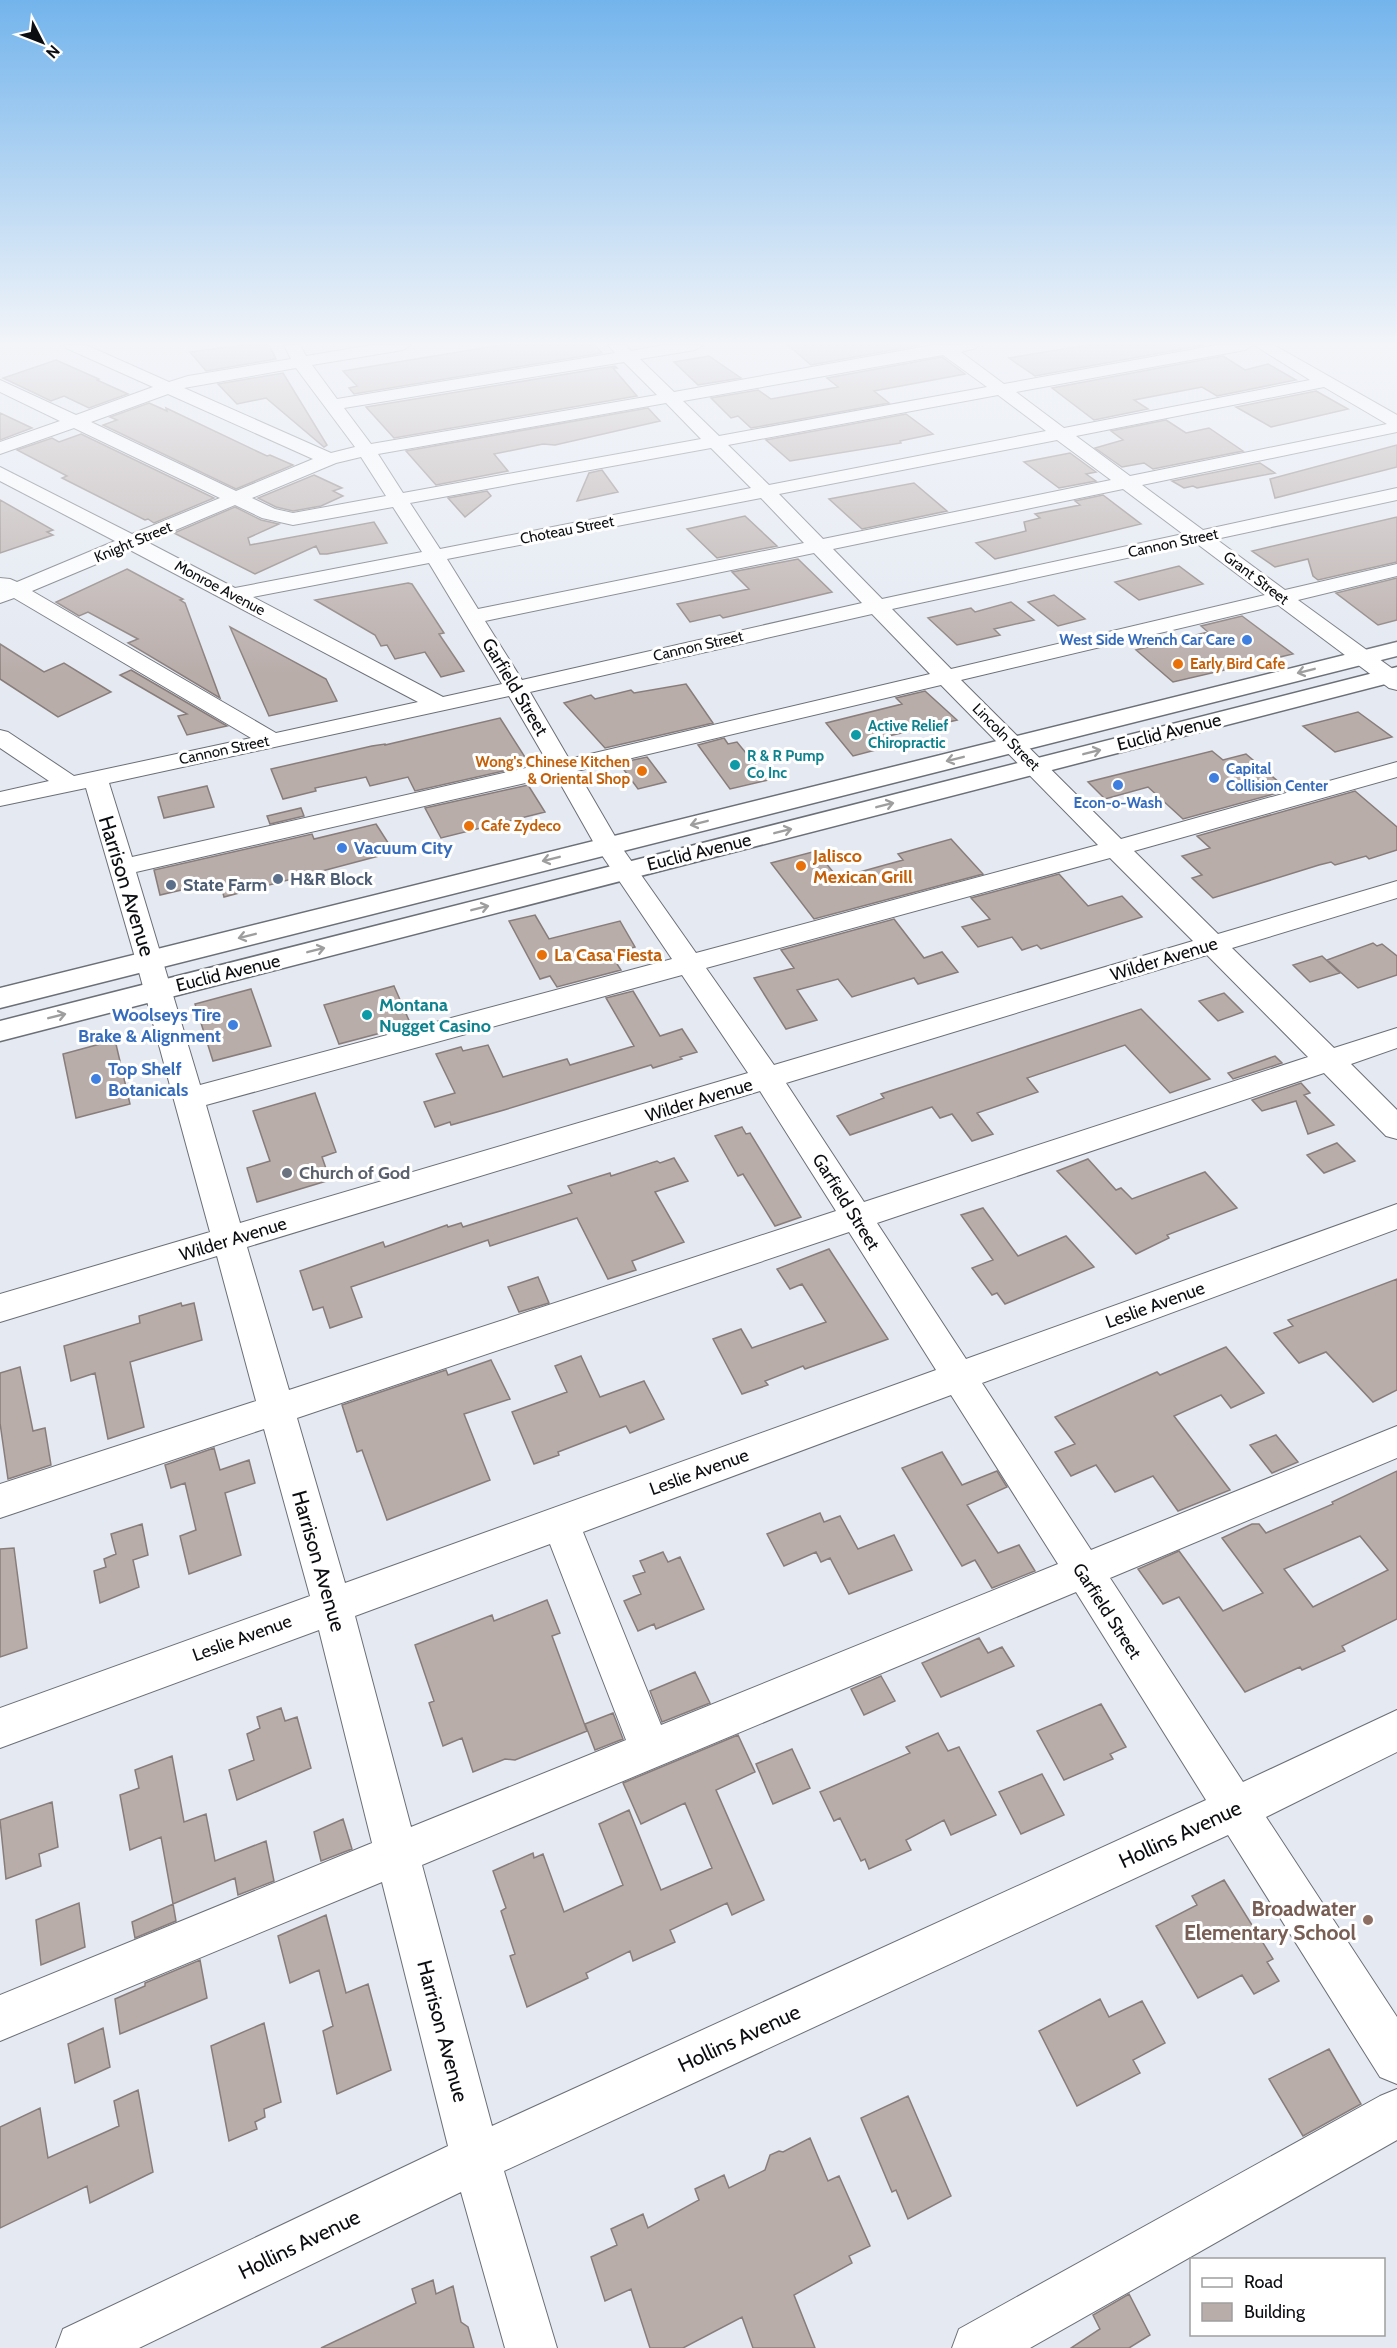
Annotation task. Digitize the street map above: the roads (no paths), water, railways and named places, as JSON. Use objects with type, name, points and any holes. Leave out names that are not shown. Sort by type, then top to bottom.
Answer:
[{"type":"highway","name":"Euclid Avenue","points":[[0,1031],[153,976],[616,858],[1012,745],[1397,649]]},
{"type":"highway","name":"Euclid Avenue","points":[[616,858],[1035,766],[1394,677]]},
{"type":"highway","name":"Euclid Avenue","points":[[0,998],[153,976]]},
{"type":"street","points":[[144,455],[236,499],[278,517],[293,519],[647,455]]},
{"type":"street","points":[[320,455],[330,459]]},
{"type":"street","name":"Knight Street","points":[[5,589],[131,542],[330,459],[348,455]]},
{"type":"street","name":"Garfield Street","points":[[369,455],[516,688],[616,858],[768,1079],[1397,2060]]},
{"type":"street","name":"Lincoln Street","points":[[728,455],[1012,745],[1397,1128]]},
{"type":"street","name":"Choteau Street","points":[[232,595],[957,455]]},
{"type":"street","name":"Grant Street","points":[[1089,455],[1362,657],[1394,677]]},
{"type":"street","points":[[472,617],[1264,455]]},
{"type":"street","name":"Monroe Avenue","points":[[0,473],[439,704]]},
{"type":"street","name":"Cannon Street","points":[[0,799],[1397,494]]},
{"type":"street","points":[[122,867],[947,678],[1397,570]]},
{"type":"street","points":[[5,589],[272,740]]},
{"type":"street","points":[[0,738],[82,781]]},
{"type":"street","points":[[188,1099],[1116,848],[1397,769]]},
{"type":"street","name":"Harrison Avenue","points":[[82,781],[122,867],[332,1605],[476,2159],[531,2348]]},
{"type":"street","name":"Wilder Avenue","points":[[0,1308],[1397,889]]},
{"type":"street","points":[[0,1501],[1397,1038]]},
{"type":"street","name":"Leslie Avenue","points":[[0,1728],[1397,1216]]},
{"type":"street","points":[[0,2018],[1397,1442]]},
{"type":"street","points":[[560,1522],[650,1749]]},
{"type":"street","name":"Hollins Avenue","points":[[82,2348],[476,2159],[1235,1809],[1397,1730]]},
{"type":"street","points":[[978,2348],[1397,2113]]},
{"type":"place","name":"West Side Wrench Car Care","points":[[1247,640]]},
{"type":"place","name":"Early Bird Cafe","points":[[1178,664]]},
{"type":"place","name":"Active Relief Chiropractic","points":[[856,735]]},
{"type":"place","name":"R & R Pump Co Inc","points":[[735,765]]},
{"type":"place","name":"Wong's Chinese Kitchen & Oriental Shop","points":[[642,771]]},
{"type":"place","name":"Capital Collision Center","points":[[1214,778]]},
{"type":"place","name":"Econ-o-Wash","points":[[1118,785]]},
{"type":"place","name":"Cafe Zydeco","points":[[469,826]]},
{"type":"place","name":"Vacuum City","points":[[342,848]]},
{"type":"place","name":"Jalisco Mexican Grill","points":[[801,866]]},
{"type":"place","name":"H&R Block","points":[[278,879]]},
{"type":"place","name":"State Farm","points":[[171,885]]},
{"type":"place","name":"La Casa Fiesta","points":[[542,955]]},
{"type":"place","name":"Montana Nugget Casino","points":[[367,1015]]},
{"type":"place","name":"Woolseys Tire Brake & Alignment","points":[[233,1025]]},
{"type":"place","name":"Top Shelf Botanicals","points":[[96,1079]]},
{"type":"place","name":"Church of God","points":[[287,1173]]},
{"type":"place","name":"Broadwater Elementary School","points":[[1368,1920]]}]
